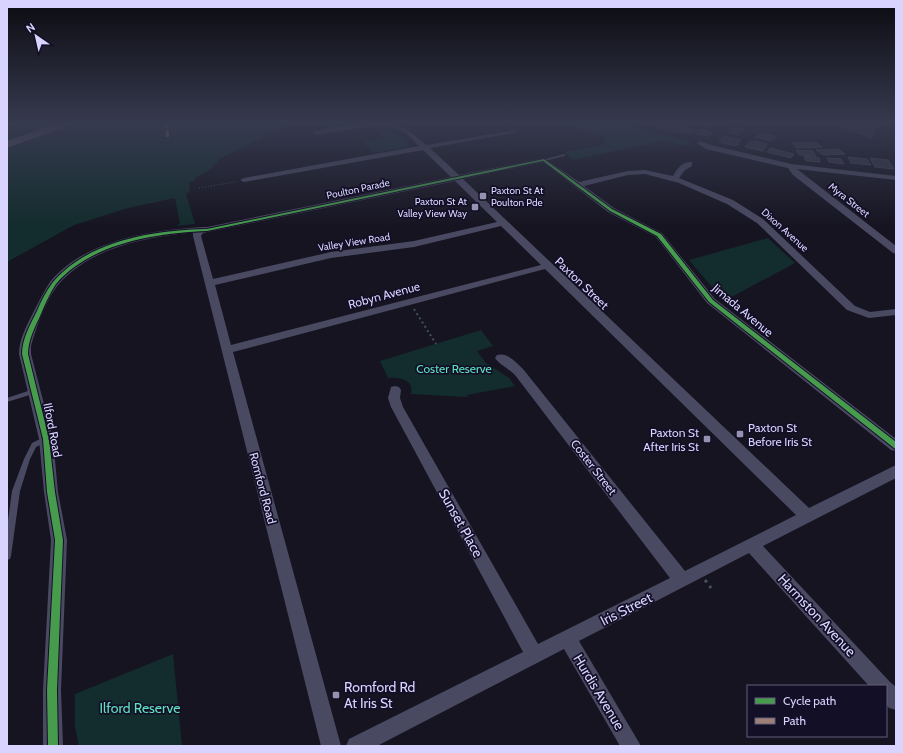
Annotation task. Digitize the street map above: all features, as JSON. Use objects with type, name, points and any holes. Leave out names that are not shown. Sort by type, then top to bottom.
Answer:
[{"type":"street","points":[[244,180],[369,157]]},
{"type":"street","name":"Paxton Street","points":[[434,157],[806,516]]},
{"type":"street","points":[[753,157],[791,166],[896,178]]},
{"type":"street","name":"Poulton Parade","points":[[199,230],[208,230],[544,160]]},
{"type":"street","name":"Jimada Avenue","points":[[544,160],[617,214],[659,235],[711,301],[896,446]]},
{"type":"street","points":[[675,179],[682,168],[689,164]]},
{"type":"street","name":"Myra Street","points":[[791,166],[796,173],[896,251]]},
{"type":"street","name":"Dixon Avenue","points":[[577,185],[635,172],[645,172],[675,179],[738,206],[760,221],[851,308],[868,315],[896,312]]},
{"type":"street","name":"Valley View Road","points":[[210,283],[332,255],[414,244],[502,224]]},
{"type":"street","name":"Romford Road","points":[[199,230],[197,236],[331,746]]},
{"type":"street","name":"Ilford Road","points":[[53,746],[52,690],[59,540],[51,492],[46,439],[25,354],[26,341],[54,284],[69,268],[95,252],[121,243],[162,234],[199,230]]},
{"type":"street","name":"Robyn Avenue","points":[[227,350],[547,266]]},
{"type":"street","name":"Coster Street","points":[[502,358],[519,372],[682,580]]},
{"type":"street","name":"Sunset Place","points":[[395,390],[394,398],[397,407],[534,655]]},
{"type":"street","name":"Iris Street","points":[[356,746],[752,545],[896,470]]},
{"type":"street","name":"Harmston Avenue","points":[[752,545],[881,685]]},
{"type":"street","name":"Hurdis Avenue","points":[[568,638],[631,746]]},
{"type":"street","points":[[887,691],[896,701]]},
{"type":"lane","name":"Poulton Parade","points":[[544,160],[555,157]]},
{"type":"lane","points":[[7,400],[34,391]]},
{"type":"lane","points":[[7,556],[16,491],[27,459],[34,445],[46,439]]},
{"type":"path","points":[[199,188],[244,180]]},
{"type":"path","points":[[409,302],[436,344]]},
{"type":"green space","points":[[7,157],[223,157],[211,169],[189,183],[190,191],[186,194],[195,224],[176,226],[180,223],[175,198],[128,208],[74,225],[7,262]]},
{"type":"green space","points":[[570,157],[586,157],[573,160]]},
{"type":"green space","points":[[768,238],[795,263],[724,301],[689,260]]},
{"type":"green space","name":"Coster Reserve","points":[[481,330],[493,346],[477,351],[486,363],[509,378],[515,386],[467,395],[468,397],[411,394],[412,389],[408,382],[396,378],[388,378],[380,361]]},
{"type":"green space","name":"Ilford Reserve","points":[[173,654],[182,746],[79,746],[75,727],[75,694]]},
{"type":"building","points":[[804,157],[813,157],[819,158],[820,162],[806,161]]},
{"type":"building","points":[[848,157],[867,159],[871,165],[851,163]]},
{"type":"building","points":[[827,158],[841,159],[844,164],[829,162]]},
{"type":"building","points":[[870,158],[888,160],[894,169],[875,167]]},
{"type":"cycle path","points":[[53,746],[52,690],[59,540],[51,492],[46,439],[25,354],[25,346],[38,313],[55,283],[69,269],[86,258],[105,249],[147,236],[207,230],[544,160],[611,210],[659,235],[711,301],[896,446]]},
{"type":"place","name":"Paxton St At Poulton Pde","points":[[483,196]]},
{"type":"place","name":"Paxton St At Valley View Way","points":[[475,207]]},
{"type":"place","name":"Paxton St Before Iris St","points":[[740,434]]},
{"type":"place","name":"Paxton St After Iris St","points":[[707,439]]},
{"type":"place","name":"Romford Rd At Iris St","points":[[336,695]]}]
